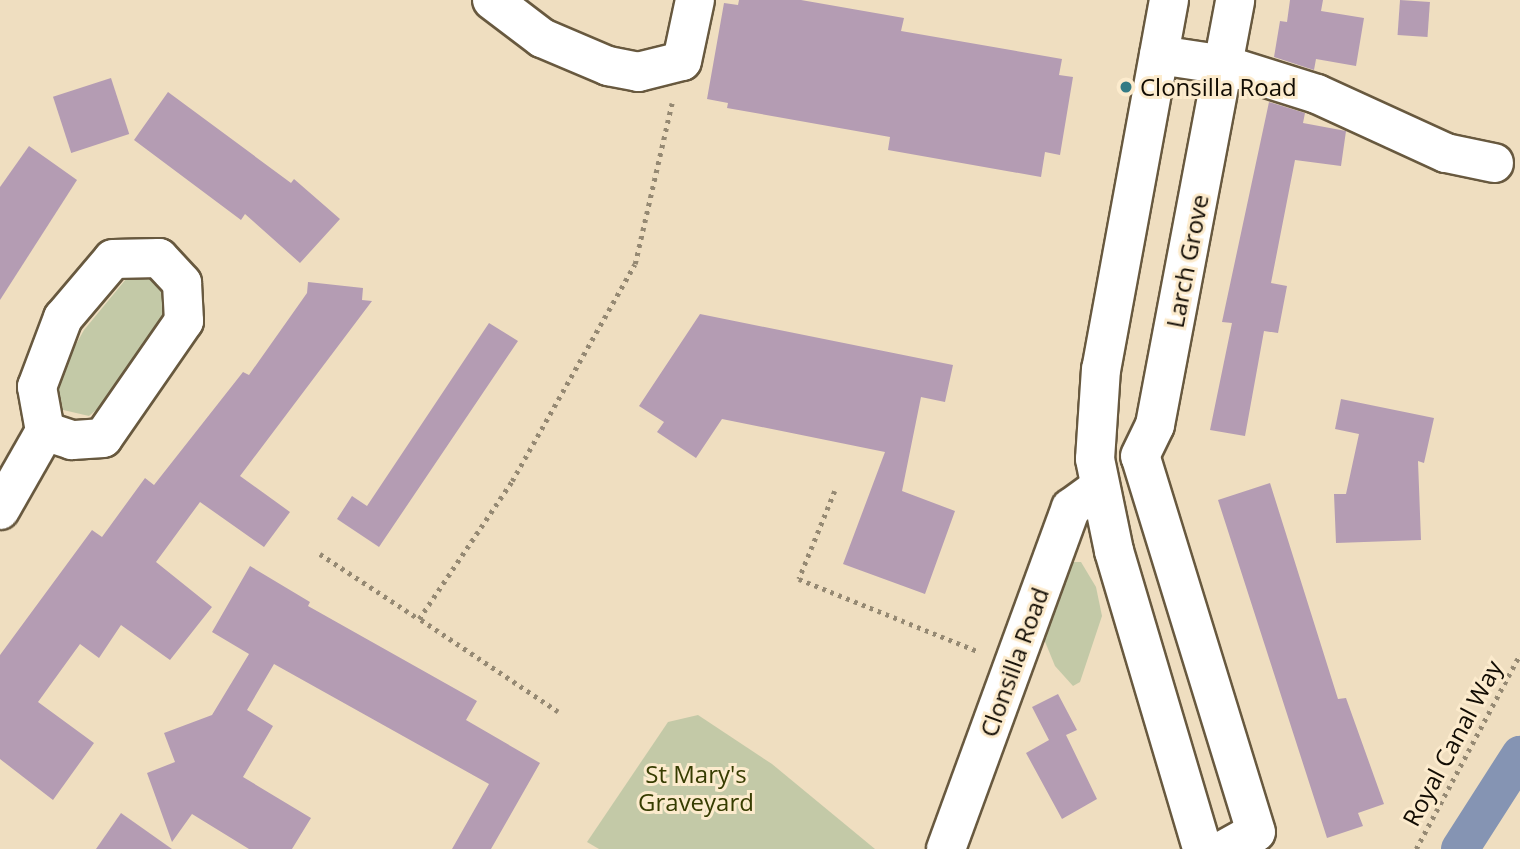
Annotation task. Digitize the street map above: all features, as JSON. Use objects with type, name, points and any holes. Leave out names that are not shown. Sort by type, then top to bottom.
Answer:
[{"type":"street","points":[[492,0],[542,38],[608,66],[638,72],[682,61],[695,0]]},
{"type":"street","points":[[1169,0],[1101,369],[1097,474],[1202,849]]},
{"type":"street","name":"Larch Grove","points":[[1140,456],[1155,425],[1225,65],[1235,0]]},
{"type":"street","points":[[1159,55],[1225,65],[1317,94],[1446,153],[1494,163]]},
{"type":"street","points":[[0,510],[45,431],[37,387],[63,318],[113,258],[159,258],[182,283],[184,321],[103,438],[72,440],[45,431]]},
{"type":"street","points":[[1097,474],[1140,456],[1256,832],[1225,849]]},
{"type":"street","name":"Clonsilla Road","points":[[946,849],[1071,508],[1097,474]]},
{"type":"street","points":[[1158,697],[1208,681]]},
{"type":"path","points":[[419,619],[512,481],[635,264],[682,61]]},
{"type":"path","points":[[835,491],[799,579],[1013,666]]},
{"type":"path","points":[[320,554],[558,712]]},
{"type":"path","name":"Royal Canal Way","points":[[1416,849],[1520,654]]},
{"type":"green space","points":[[165,272],[171,298],[161,321],[107,401],[89,416],[59,409],[51,389],[84,330],[131,273]]},
{"type":"green space","points":[[1069,562],[1081,562],[1096,587],[1102,616],[1080,682],[1073,686],[1055,666],[1039,627]]},
{"type":"green space","name":"St Mary's Graveyard","points":[[698,715],[772,764],[875,849],[599,849],[587,842],[668,722]]},
{"type":"building","points":[[739,0],[801,0],[904,18],[901,31],[1062,59],[1059,75],[1073,77],[1060,155],[1045,152],[1041,177],[888,150],[890,137],[727,108],[728,103],[707,99],[724,3],[738,5]]},
{"type":"building","points":[[1290,0],[1323,0],[1321,11],[1364,18],[1356,66],[1316,59],[1314,70],[1274,57],[1280,21],[1287,22]]},
{"type":"building","points":[[1400,0],[1430,2],[1427,37],[1398,35]]},
{"type":"building","points":[[111,78],[129,134],[71,153],[53,97]]},
{"type":"building","points":[[168,92],[291,183],[294,179],[340,219],[300,263],[245,214],[241,220],[134,140]]},
{"type":"building","points":[[1269,102],[1305,113],[1303,123],[1346,131],[1341,166],[1295,160],[1271,283],[1287,286],[1278,333],[1264,331],[1245,436],[1210,430],[1232,323],[1222,322]]},
{"type":"building","points":[[29,146],[77,180],[0,300],[0,187]]},
{"type":"building","points":[[308,282],[363,288],[362,300],[372,301],[240,476],[290,512],[264,547],[200,502],[156,562],[212,607],[170,660],[121,625],[99,658],[80,644],[38,702],[94,743],[53,800],[0,759],[0,655],[92,530],[102,537],[145,478],[154,485],[243,372],[249,375],[307,293]]},
{"type":"building","points":[[700,314],[953,365],[945,402],[921,397],[902,491],[955,511],[925,594],[843,564],[885,452],[722,419],[696,458],[657,432],[664,422],[639,406]]},
{"type":"building","points":[[489,323],[518,341],[379,547],[337,519],[352,496],[367,506]]},
{"type":"building","points":[[1341,399],[1434,418],[1424,463],[1418,461],[1421,540],[1336,543],[1334,494],[1346,494],[1359,434],[1335,429]]},
{"type":"building","points":[[1270,483],[1338,699],[1346,698],[1384,804],[1358,813],[1363,826],[1327,838],[1218,500]]},
{"type":"building","points":[[250,566],[310,602],[308,606],[477,701],[466,720],[540,763],[491,849],[452,849],[489,784],[274,664],[247,710],[273,726],[243,777],[311,818],[292,849],[249,849],[192,814],[172,842],[147,773],[175,762],[164,733],[212,715],[249,654],[212,632]]},
{"type":"building","points":[[1058,694],[1077,730],[1066,735],[1097,799],[1062,819],[1026,753],[1049,740],[1032,707]]},
{"type":"building","points":[[121,813],[172,849],[96,849]]},
{"type":"waterway","points":[[1460,849],[1520,755]]},
{"type":"place","name":"Clonsilla Road","points":[[1126,87]]}]
